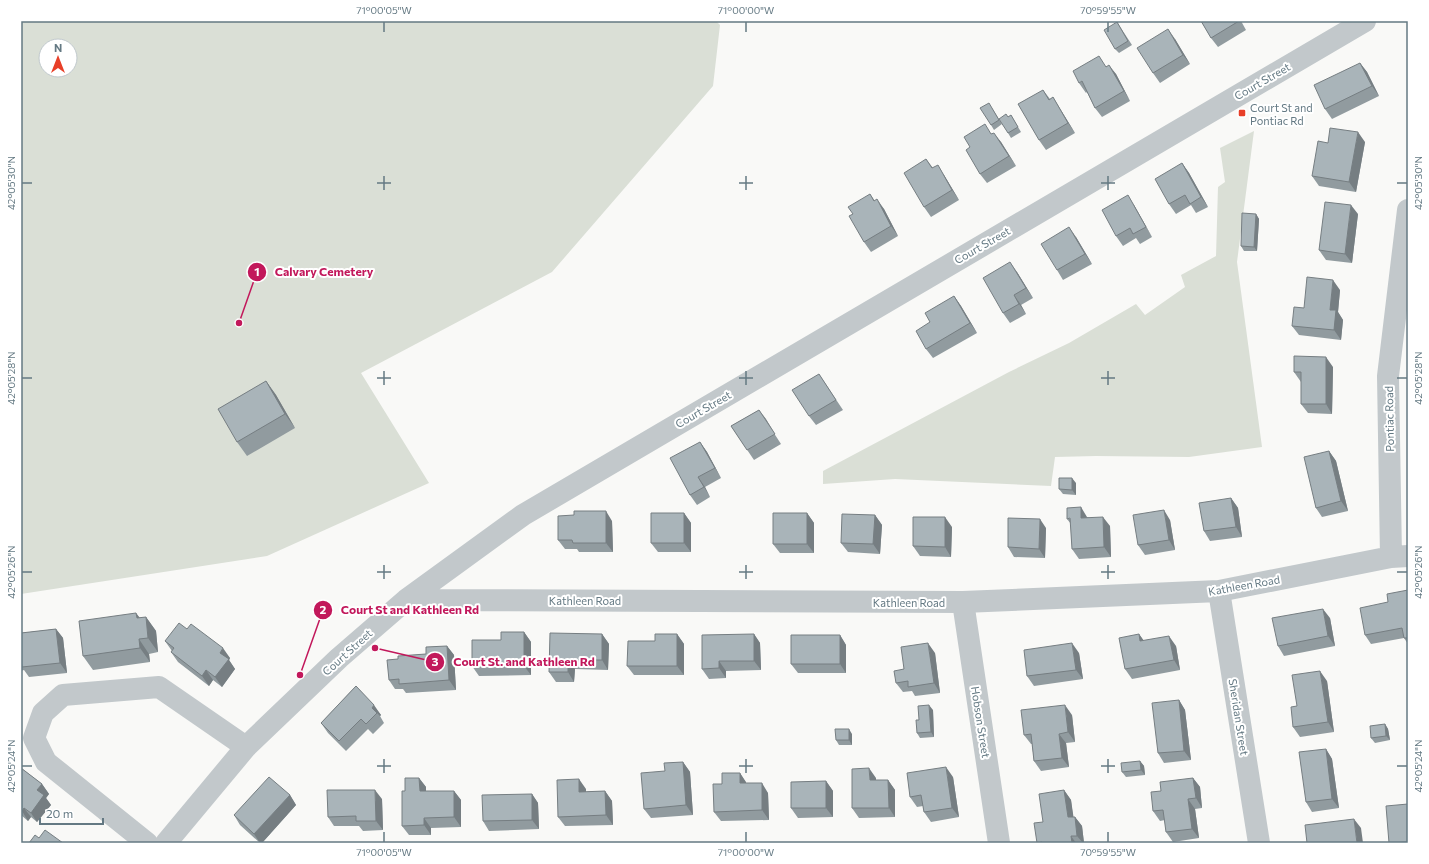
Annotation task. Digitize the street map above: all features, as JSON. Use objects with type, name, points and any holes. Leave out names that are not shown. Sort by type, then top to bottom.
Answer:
[{"type":"street","name":"Court Street","points":[[166,843],[246,747],[339,658],[406,600],[523,515],[1365,21]]},
{"type":"street","name":"Pontiac Road","points":[[1399,556],[1388,376],[1408,210]]},
{"type":"street","name":"Kathleen Road","points":[[406,600],[963,602],[1219,591],[1399,556]]},
{"type":"street","name":"Sheridan Street","points":[[1219,591],[1259,843]]},
{"type":"street","name":"Hobson Street","points":[[963,602],[999,843]]},
{"type":"street","points":[[147,843],[46,762],[34,738],[43,713],[64,695],[159,687],[246,747]]},
{"type":"shaded area","points":[[21,21],[716,21],[720,25],[713,86],[552,272],[361,373],[429,483],[267,556],[21,594]]},
{"type":"shaded area","points":[[1254,131],[1237,262],[1262,447],[1189,457],[1055,457],[1051,486],[895,479],[823,484],[823,471],[1009,372],[1069,343],[1136,304],[1145,315],[1185,287],[1181,275],[1216,256],[1218,187],[1225,182],[1220,148]]},
{"type":"building","points":[[1201,21],[1239,21],[1211,38]]},
{"type":"building","points":[[1117,22],[1128,41],[1115,49],[1104,30]]},
{"type":"building","points":[[1168,29],[1183,55],[1153,73],[1137,48]]},
{"type":"building","points":[[1099,56],[1106,67],[1109,65],[1124,91],[1095,108],[1082,81],[1079,83],[1073,71]]},
{"type":"building","points":[[1360,63],[1372,86],[1325,109],[1314,85]]},
{"type":"building","points":[[1043,90],[1049,100],[1053,97],[1068,123],[1039,140],[1018,104]]},
{"type":"building","points":[[989,103],[999,120],[991,125],[980,108]]},
{"type":"building","points":[[1006,114],[1008,117],[1011,115],[1018,127],[1008,133],[999,119]]},
{"type":"building","points":[[985,124],[991,134],[994,133],[1009,156],[980,174],[966,150],[970,147],[964,137]]},
{"type":"building","points":[[1330,128],[1358,132],[1349,182],[1312,176],[1318,141],[1328,143]]},
{"type":"building","points":[[926,159],[932,168],[938,165],[952,190],[924,207],[904,173]]},
{"type":"building","points":[[1182,163],[1201,197],[1190,204],[1185,195],[1169,204],[1155,179]]},
{"type":"building","points":[[870,194],[874,201],[877,199],[891,226],[864,242],[849,216],[853,214],[848,207]]},
{"type":"building","points":[[1128,195],[1146,227],[1133,234],[1130,228],[1116,236],[1102,210]]},
{"type":"building","points":[[1325,202],[1351,205],[1345,254],[1319,250]]},
{"type":"building","points":[[1242,213],[1256,214],[1254,247],[1241,246]]},
{"type":"building","points":[[1069,227],[1085,254],[1057,270],[1041,244]]},
{"type":"building","points":[[1010,262],[1026,288],[1014,295],[1019,304],[1003,313],[983,278]]},
{"type":"building","points":[[1307,277],[1333,280],[1330,310],[1336,310],[1334,330],[1292,326],[1294,307],[1304,308]]},
{"type":"building","points":[[954,296],[970,323],[926,349],[916,331],[930,322],[925,313]]},
{"type":"building","points":[[1294,356],[1326,357],[1326,404],[1301,404],[1301,372],[1294,372]]},
{"type":"building","points":[[819,374],[836,400],[809,416],[792,390]]},
{"type":"building","points":[[266,381],[285,414],[237,442],[218,409]]},
{"type":"building","points":[[759,410],[775,434],[747,450],[731,426]]},
{"type":"building","points":[[700,442],[715,468],[698,477],[704,487],[690,495],[670,458]]},
{"type":"building","points":[[1329,451],[1341,501],[1316,508],[1304,457]]},
{"type":"building","points":[[1059,478],[1072,478],[1072,490],[1059,489]]},
{"type":"building","points":[[1231,498],[1236,527],[1204,531],[1199,503]]},
{"type":"building","points":[[1081,507],[1081,518],[1103,517],[1104,547],[1072,549],[1070,518],[1067,519],[1067,508]]},
{"type":"building","points":[[1164,510],[1169,540],[1138,545],[1133,515]]},
{"type":"building","points":[[574,511],[606,511],[606,543],[573,543],[572,540],[558,540],[558,516],[574,515]]},
{"type":"building","points":[[651,513],[684,513],[684,543],[651,543]]},
{"type":"building","points":[[773,513],[807,513],[807,544],[773,544]]},
{"type":"building","points":[[842,514],[875,515],[873,544],[841,543]]},
{"type":"building","points":[[913,517],[945,517],[945,547],[913,546]]},
{"type":"building","points":[[1008,518],[1040,519],[1039,549],[1008,547]]},
{"type":"building","points":[[1408,590],[1408,638],[1404,638],[1402,628],[1365,635],[1360,608],[1388,602],[1387,594]]},
{"type":"building","points":[[1323,609],[1328,636],[1278,646],[1272,618]]},
{"type":"building","points":[[136,613],[137,618],[146,617],[148,638],[139,639],[140,648],[83,656],[79,621]]},
{"type":"building","points":[[179,623],[187,629],[191,624],[223,648],[220,653],[229,659],[215,677],[206,670],[202,676],[171,652],[174,648],[165,641]]},
{"type":"building","points":[[56,629],[60,663],[22,667],[21,633]]},
{"type":"building","points":[[501,632],[524,632],[524,666],[472,666],[472,640],[501,640]]},
{"type":"building","points":[[550,633],[602,634],[602,660],[568,660],[568,672],[549,672]]},
{"type":"building","points":[[655,634],[677,634],[677,666],[627,666],[628,641],[655,641]]},
{"type":"building","points":[[754,634],[754,661],[719,661],[719,668],[702,669],[702,635]]},
{"type":"building","points":[[1139,634],[1140,641],[1169,636],[1174,660],[1125,669],[1119,638]]},
{"type":"building","points":[[791,635],[840,635],[840,664],[791,664]]},
{"type":"building","points":[[928,643],[934,683],[908,687],[908,681],[896,683],[894,671],[904,669],[901,647]]},
{"type":"building","points":[[1072,643],[1076,670],[1027,676],[1024,650]]},
{"type":"building","points":[[447,646],[449,680],[399,684],[399,679],[389,680],[387,660],[398,659],[398,656],[426,654],[426,647]]},
{"type":"building","points":[[1320,671],[1328,722],[1293,727],[1291,707],[1297,706],[1292,675]]},
{"type":"building","points":[[356,686],[374,705],[372,708],[377,713],[366,724],[361,719],[339,741],[321,723]]},
{"type":"building","points":[[1179,700],[1184,751],[1158,753],[1152,703]]},
{"type":"building","points":[[929,705],[931,732],[917,733],[916,720],[919,720],[918,706]]},
{"type":"building","points":[[1065,705],[1068,732],[1059,734],[1062,758],[1034,761],[1031,734],[1024,735],[1021,710]]},
{"type":"building","points":[[1385,724],[1386,736],[1371,738],[1370,726]]},
{"type":"building","points":[[835,729],[849,729],[849,740],[836,740]]},
{"type":"building","points":[[1326,749],[1332,799],[1306,802],[1299,752]]},
{"type":"building","points":[[1140,761],[1141,770],[1122,772],[1121,763]]},
{"type":"building","points":[[683,762],[686,805],[644,809],[641,773],[665,771],[664,763]]},
{"type":"building","points":[[946,767],[952,808],[924,812],[921,795],[910,797],[907,773]]},
{"type":"building","points":[[21,768],[42,784],[37,790],[44,795],[31,813],[24,808],[21,811]]},
{"type":"building","points":[[869,768],[870,780],[888,780],[889,808],[852,808],[852,769]]},
{"type":"building","points":[[722,773],[740,773],[740,783],[762,783],[762,810],[714,812],[713,784],[722,784]]},
{"type":"building","points":[[269,777],[290,795],[254,834],[234,815]]},
{"type":"building","points":[[405,778],[419,778],[420,791],[454,791],[454,817],[424,818],[424,825],[402,826],[402,791],[405,791]]},
{"type":"building","points":[[1193,778],[1196,798],[1188,799],[1192,829],[1166,832],[1163,810],[1153,811],[1151,792],[1161,791],[1160,782]]},
{"type":"building","points":[[579,779],[579,792],[605,791],[606,815],[558,817],[557,780]]},
{"type":"building","points":[[826,781],[826,808],[791,808],[791,782]]},
{"type":"building","points":[[327,790],[375,790],[376,821],[356,821],[356,816],[328,817]]},
{"type":"building","points":[[1064,790],[1068,817],[1075,817],[1077,836],[1071,836],[1072,843],[1037,843],[1034,823],[1043,822],[1039,794]]},
{"type":"building","points":[[532,794],[532,820],[483,821],[482,795]]},
{"type":"building","points":[[1408,804],[1408,842],[1389,843],[1386,806]]},
{"type":"building","points":[[1354,819],[1357,843],[1307,843],[1305,825]]},
{"type":"building","points":[[45,830],[63,843],[29,843],[35,835],[39,838]]},
{"type":"place","name":"Court St and Pontiac Rd","points":[[1242,113]]},
{"type":"place","name":"Calvary Cemetery","points":[[239,323]]},
{"type":"place","name":"Court St. and Kathleen Rd","points":[[375,648]]},
{"type":"place","name":"Court St and Kathleen Rd","points":[[300,675]]}]
